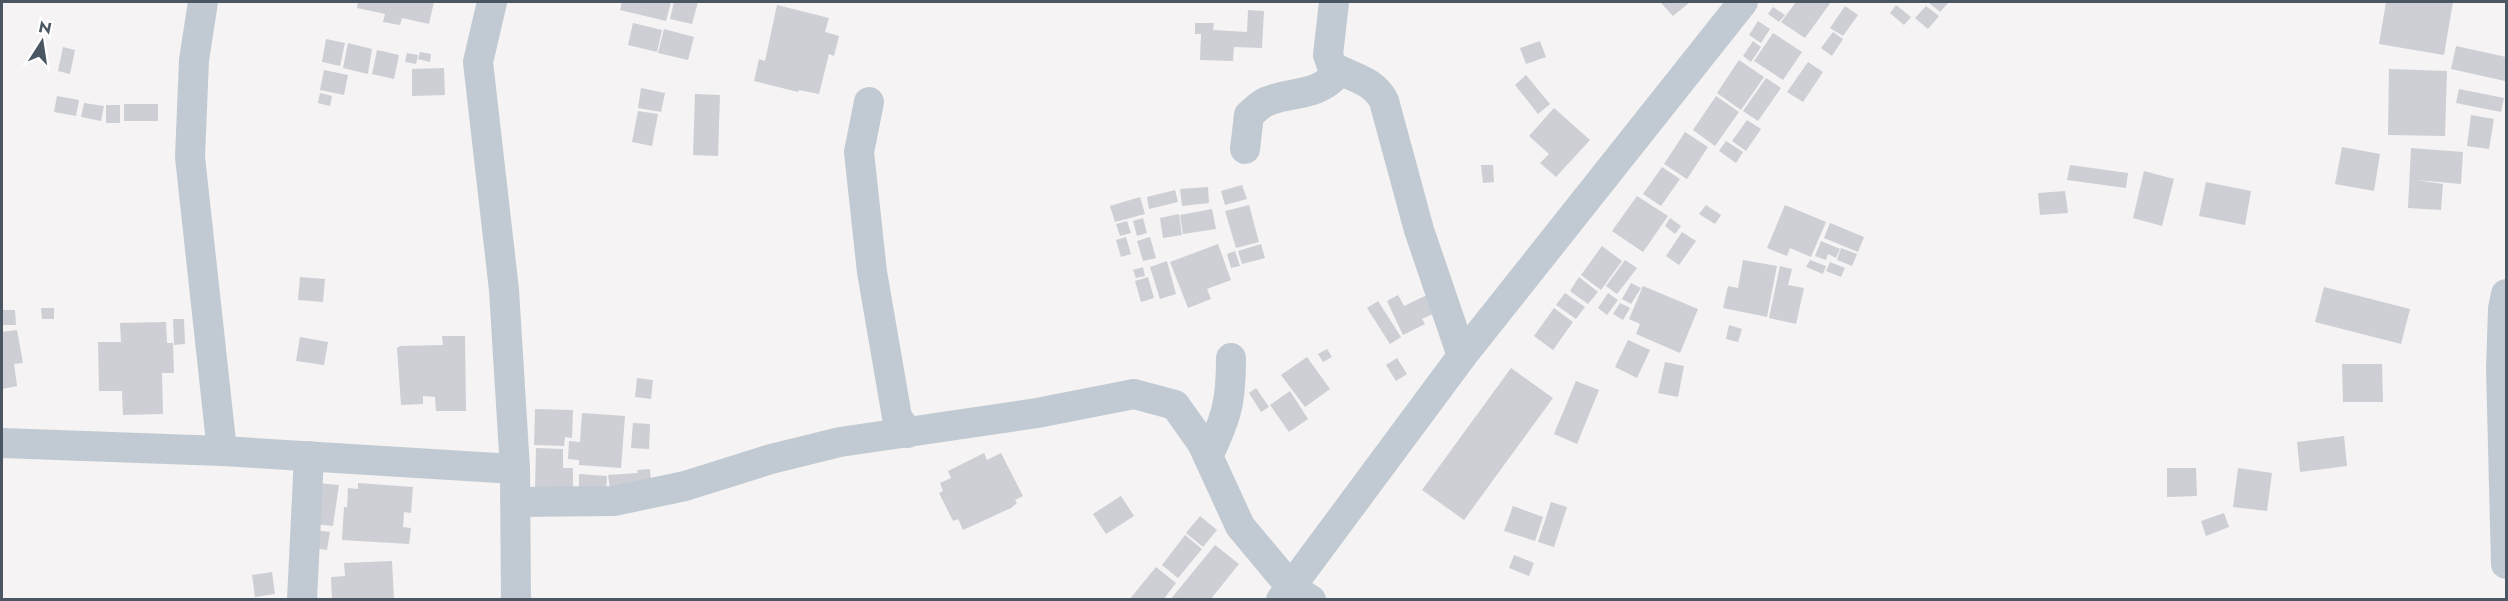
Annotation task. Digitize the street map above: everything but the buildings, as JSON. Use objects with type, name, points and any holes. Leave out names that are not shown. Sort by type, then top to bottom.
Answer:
[{"type":"street","points":[[203,2],[194,60],[190,157],[222,451]]},
{"type":"street","points":[[492,2],[478,62],[504,290],[515,469],[516,600]]},
{"type":"street","points":[[1334,2],[1328,55],[1332,66],[1340,72],[1362,78],[1379,92],[1384,101],[1419,230],[1462,356]]},
{"type":"street","points":[[515,502],[614,501],[685,486],[771,459],[840,442],[1037,413],[1134,394],[1175,405],[1202,443],[1240,526],[1294,595],[1462,356],[1743,2]]},
{"type":"street","points":[[1245,149],[1249,115],[1266,101],[1300,95],[1329,84],[1340,72]]},
{"type":"street","points":[[869,102],[859,152],[872,272],[897,417],[908,433]]},
{"type":"street","points":[[2506,294],[2503,309],[2501,368],[2506,564]]},
{"type":"street","points":[[1208,456],[1225,422],[1231,388],[1231,358]]},
{"type":"street","points":[[2,443],[222,451],[515,469]]},
{"type":"street","points":[[302,600],[309,456]]}]
